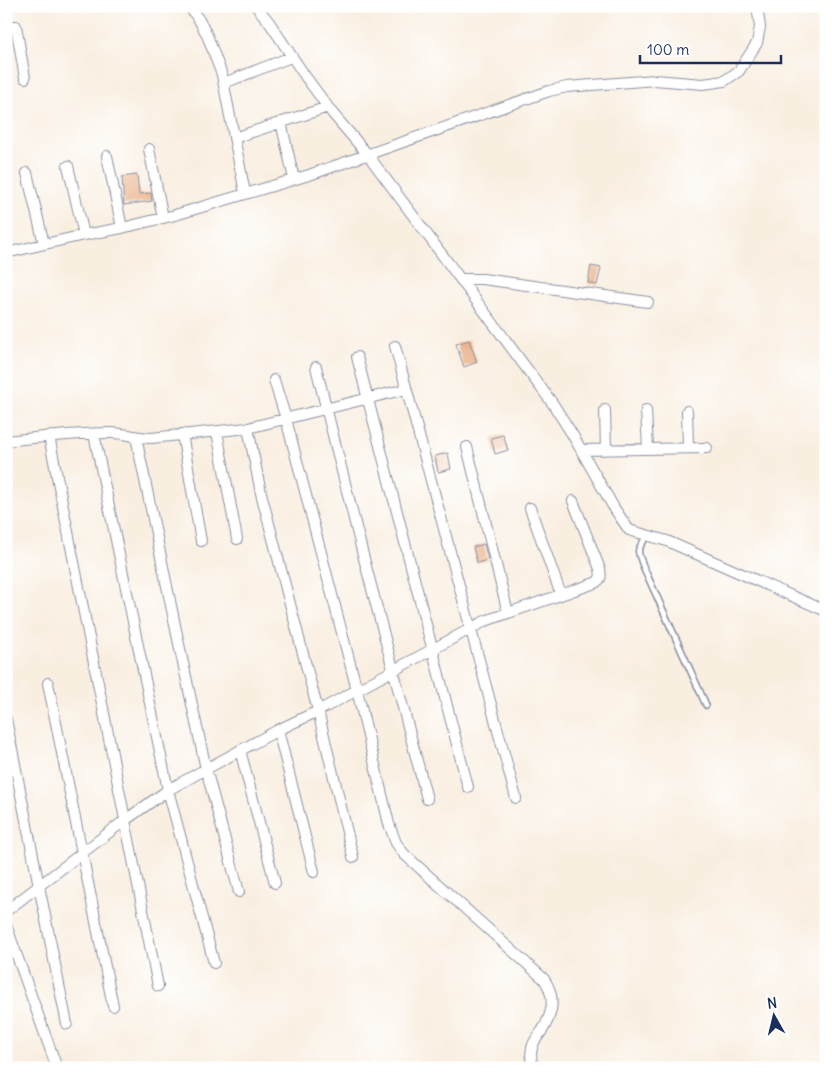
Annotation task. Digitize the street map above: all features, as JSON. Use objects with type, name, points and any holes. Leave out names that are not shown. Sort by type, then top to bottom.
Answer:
[{"type":"street","points":[[189,6],[207,35],[217,60],[224,84],[245,193]]},
{"type":"street","points":[[256,6],[328,107],[368,155],[553,404],[629,530],[667,541],[826,612]]},
{"type":"street","points":[[6,253],[163,218],[294,179],[549,91],[567,87],[655,80],[703,84],[724,81],[739,71],[757,43],[760,27],[757,6]]},
{"type":"street","points":[[6,28],[16,26],[25,78]]},
{"type":"street","points":[[224,84],[291,57]]},
{"type":"street","points":[[234,138],[328,107]]},
{"type":"street","points":[[281,122],[294,179]]},
{"type":"street","points":[[149,149],[163,218]]},
{"type":"street","points":[[107,156],[122,228]]},
{"type":"street","points":[[68,166],[84,235]]},
{"type":"street","points":[[27,173],[44,244]]},
{"type":"street","points":[[461,279],[483,279],[648,302]]},
{"type":"street","points":[[395,346],[516,798]]},
{"type":"street","points":[[357,357],[468,787]]},
{"type":"street","points":[[316,367],[427,799]]},
{"type":"street","points":[[274,380],[286,419],[357,690],[389,824],[396,843],[404,854],[544,979],[549,987],[552,1005],[548,1021],[532,1046],[532,1068]]},
{"type":"street","points":[[6,441],[113,432],[151,438],[248,428],[406,389]]},
{"type":"street","points":[[604,410],[606,449]]},
{"type":"street","points":[[646,410],[648,449]]},
{"type":"street","points":[[688,411],[688,448]]},
{"type":"street","points":[[248,428],[261,493],[318,711],[353,857]]},
{"type":"street","points":[[217,432],[237,539]]},
{"type":"street","points":[[94,434],[168,790],[214,963]]},
{"type":"street","points":[[182,434],[201,540]]},
{"type":"street","points":[[49,436],[158,986]]},
{"type":"street","points":[[136,437],[206,769],[239,892]]},
{"type":"street","points":[[467,447],[508,613]]},
{"type":"street","points":[[581,450],[707,448]]},
{"type":"street","points":[[6,911],[168,790],[470,628],[600,580],[600,569],[573,501]]},
{"type":"street","points":[[530,508],[561,595]]},
{"type":"street","points":[[48,684],[113,1006]]},
{"type":"street","points":[[6,719],[67,1024]]},
{"type":"street","points":[[278,730],[314,872]]},
{"type":"street","points":[[240,750],[275,883]]},
{"type":"street","points":[[6,925],[57,1068]]},
{"type":"lane","points":[[647,536],[638,548],[640,560],[706,705]]},
{"type":"building","points":[[137,175],[139,194],[151,193],[152,201],[124,205],[122,177]]},
{"type":"building","points":[[591,266],[601,268],[597,285],[588,283]]},
{"type":"building","points":[[469,340],[477,362],[464,367],[456,344]]},
{"type":"building","points":[[503,435],[508,450],[495,454],[491,438]]},
{"type":"building","points":[[448,453],[451,469],[438,472],[435,456]]},
{"type":"building","points":[[484,544],[488,560],[477,563],[473,547]]}]
